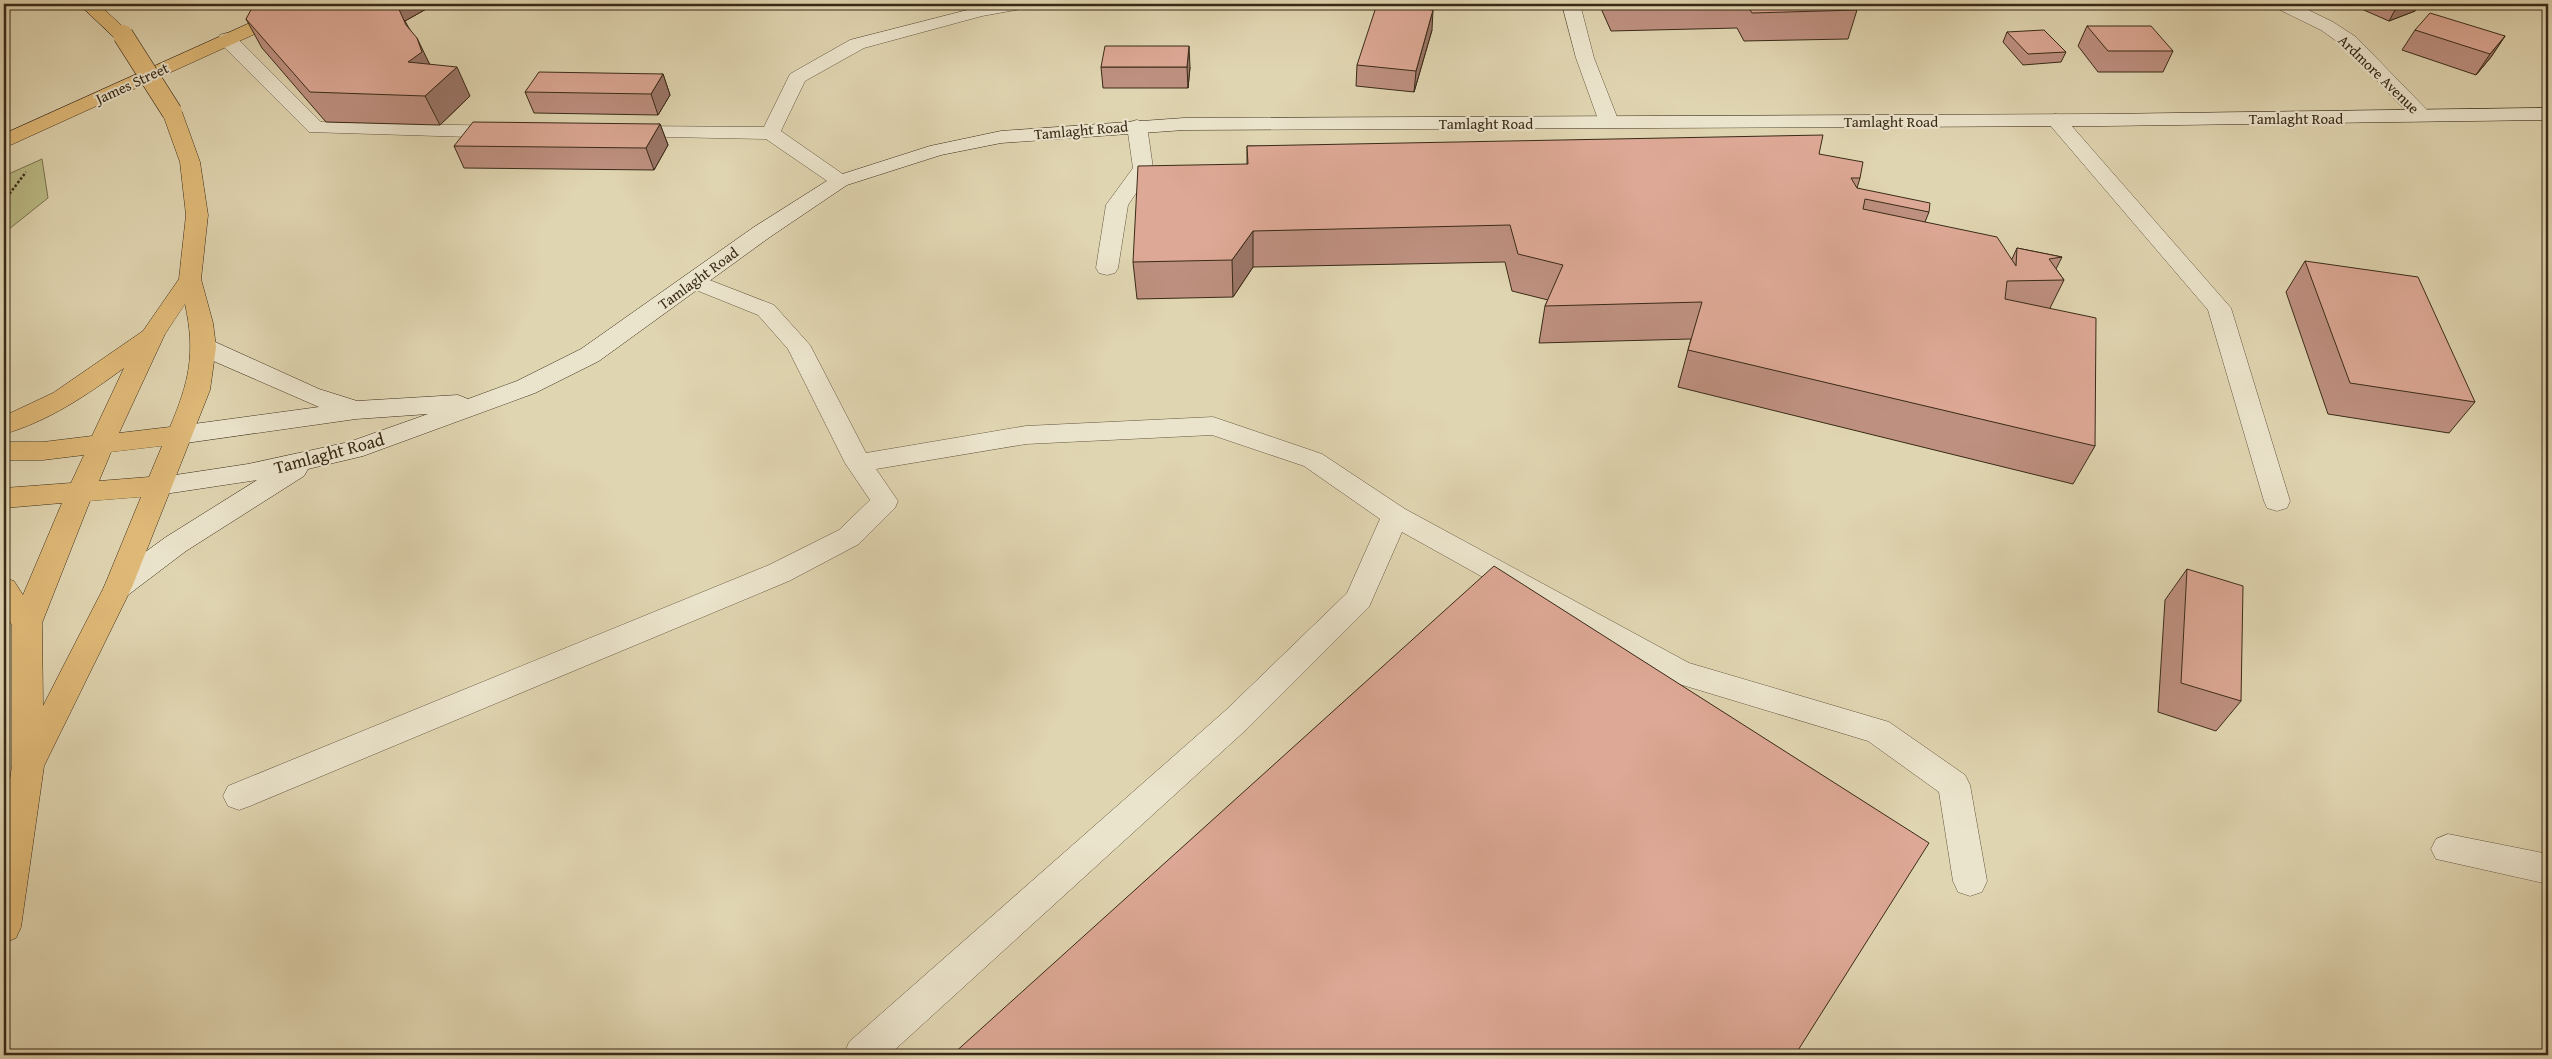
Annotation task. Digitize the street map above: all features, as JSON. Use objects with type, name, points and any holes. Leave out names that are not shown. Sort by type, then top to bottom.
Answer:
[{"type":"highway","points":[[28,766],[118,587],[198,390],[204,347],[201,323],[190,279],[197,215],[190,162],[172,112],[123,35],[88,4]]},
{"type":"highway","name":"James Street","points":[[4,142],[227,38],[306,4]]},
{"type":"highway","points":[[4,928],[28,766],[26,623],[80,493],[153,334],[190,279]]},
{"type":"highway","points":[[4,425],[27,418],[99,375],[153,334]]},
{"type":"highway","points":[[4,450],[43,452],[180,435]]},
{"type":"highway","points":[[4,498],[158,486]]},
{"type":"highway","points":[[4,589],[26,623]]},
{"type":"street","points":[[771,133],[797,78],[857,44],[981,11],[1021,4]]},
{"type":"street","points":[[1571,4],[1585,58],[1609,122]]},
{"type":"street","name":"Ardmore Avenue","points":[[2282,4],[2327,26],[2349,41],[2423,117]]},
{"type":"street","points":[[227,38],[316,128],[522,132]]},
{"type":"street","name":"Tamlaght Road","points":[[158,486],[248,473],[354,450],[495,400],[590,355],[840,181],[937,150],[1001,137],[1137,126],[2423,117],[2548,114]]},
{"type":"street","points":[[2056,120],[2219,308],[2277,501]]},
{"type":"street","points":[[1107,268],[1117,205],[1143,168],[1137,126]]},
{"type":"street","points":[[602,132],[771,133],[840,181]]},
{"type":"street","points":[[239,796],[779,573],[849,537],[885,501],[858,463],[798,345],[766,310],[694,281]]},
{"type":"street","points":[[204,347],[310,395],[356,410]]},
{"type":"street","name":"Tamlaght Road","points":[[180,435],[356,410],[495,400]]},
{"type":"street","points":[[858,463],[1026,435],[1213,426],[1313,460],[1395,516],[1680,672],[1878,731],[1954,785],[1970,881]]},
{"type":"street","points":[[118,587],[176,544],[312,459]]},
{"type":"street","points":[[862,1055],[1237,719],[1359,599],[1395,516]]},
{"type":"street","points":[[2448,849],[2548,869]]},
{"type":"green space","points":[[42,159],[48,198],[4,233],[4,176]]},
{"type":"building","points":[[259,4],[397,5],[406,25],[417,38],[422,52],[408,62],[457,67],[425,96],[310,92],[246,19],[253,6]]},
{"type":"building","points":[[1377,4],[1433,10],[1416,71],[1357,65]]},
{"type":"building","points":[[1746,4],[1853,4],[1857,10],[1752,13]]},
{"type":"building","points":[[2380,4],[2412,4],[2395,10]]},
{"type":"building","points":[[2430,13],[2505,36],[2490,54],[2415,30]]},
{"type":"building","points":[[2087,26],[2151,26],[2173,51],[2108,51]]},
{"type":"building","points":[[2044,30],[2066,52],[2028,54],[2007,32]]},
{"type":"building","points":[[1105,46],[1189,46],[1187,67],[1101,67]]},
{"type":"building","points":[[539,72],[663,74],[651,94],[525,92]]},
{"type":"building","points":[[473,122],[660,124],[646,148],[454,146]]},
{"type":"building","points":[[1823,135],[1819,154],[1863,162],[1860,178],[1851,178],[1857,188],[1930,203],[1929,212],[1865,199],[1863,209],[1997,237],[2016,266],[2017,248],[2062,257],[2049,259],[2064,280],[2007,281],[2005,299],[2096,318],[2095,446],[1688,350],[1702,302],[1545,306],[1563,265],[1518,254],[1510,225],[1253,231],[1232,260],[1133,262],[1138,166],[1248,164],[1247,146]]},
{"type":"building","points":[[2305,261],[2418,277],[2475,402],[2350,383]]},
{"type":"building","points":[[1494,566],[1929,843],[1795,1055],[952,1055]]},
{"type":"building","points":[[2187,569],[2243,586],[2241,701],[2181,683]]}]
